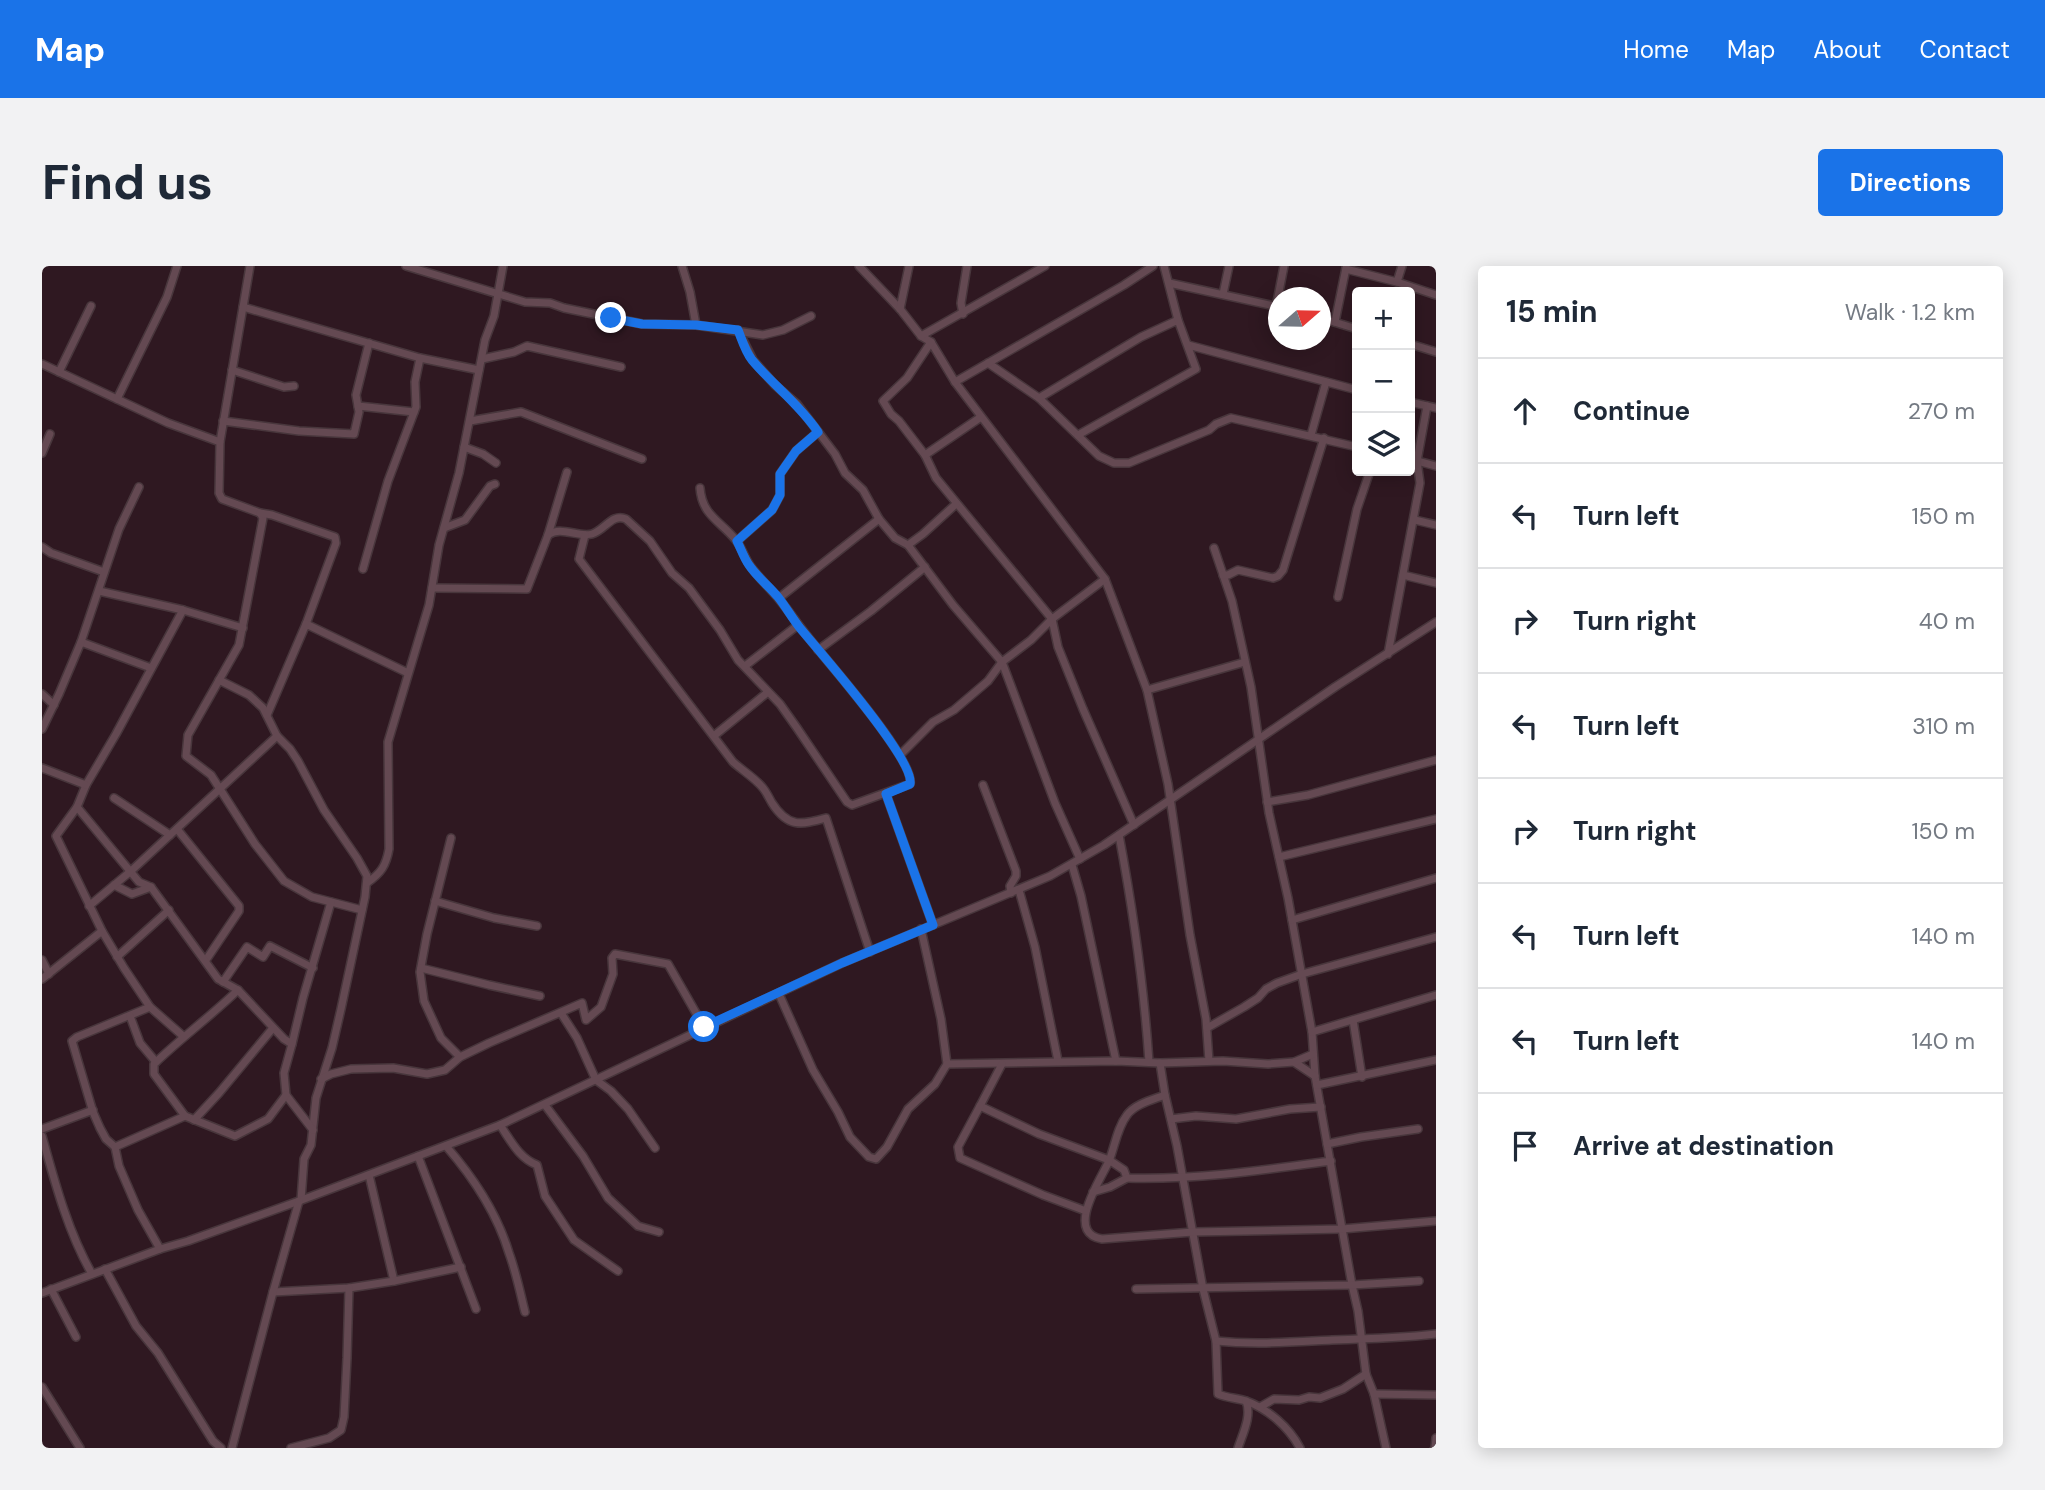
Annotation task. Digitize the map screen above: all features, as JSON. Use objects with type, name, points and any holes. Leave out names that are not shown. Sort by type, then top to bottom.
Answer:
[{"type":"street","points":[[117,399],[167,297],[177,266]]},
{"type":"street","points":[[250,266],[222,421],[219,493],[222,499],[335,537],[336,543],[306,624],[267,715]]},
{"type":"street","points":[[406,266],[525,302],[550,303],[642,324],[696,325],[763,335],[811,316]]},
{"type":"street","points":[[367,883],[382,871],[387,860],[388,741],[429,605],[503,266]]},
{"type":"street","points":[[682,266],[696,325]]},
{"type":"street","points":[[859,266],[900,309],[921,336],[931,342],[955,382],[1105,579],[1147,690],[1170,800],[1207,1028],[1209,1061]]},
{"type":"street","points":[[900,309],[909,266]]},
{"type":"street","points":[[963,314],[961,303],[967,266]]},
{"type":"street","points":[[921,336],[1045,266]]},
{"type":"street","points":[[955,382],[1153,266]]},
{"type":"street","points":[[1078,435],[1196,369],[1178,320],[1164,266]]},
{"type":"street","points":[[1223,294],[1229,266]]},
{"type":"street","points":[[1280,287],[1284,266]]},
{"type":"street","points":[[1397,282],[1402,266]]},
{"type":"street","points":[[1335,322],[1346,268],[1436,295]]},
{"type":"street","points":[[1169,283],[1268,305]]},
{"type":"street","points":[[59,372],[91,306]]},
{"type":"street","points":[[243,307],[420,358],[480,370]]},
{"type":"street","points":[[1039,398],[1142,337],[1178,320]]},
{"type":"street","points":[[1331,321],[1352,327]]},
{"type":"street","points":[[738,330],[752,360],[797,404],[835,454],[845,473],[863,490],[895,538],[908,545],[953,605],[1002,662],[1055,803],[1080,859]]},
{"type":"street","points":[[931,342],[907,378],[883,401],[925,455],[936,478],[956,504],[1052,619],[1058,647],[1134,825]]},
{"type":"street","points":[[222,421],[354,435],[359,412],[356,395],[369,343]]},
{"type":"street","points":[[1188,345],[1352,389]]},
{"type":"street","points":[[482,359],[514,352],[527,346],[621,367]]},
{"type":"street","points":[[1415,346],[1436,352]]},
{"type":"street","points":[[363,569],[388,481],[414,412],[415,382],[420,358]]},
{"type":"street","points":[[988,363],[1039,398],[1099,456],[1114,463],[1129,463],[1231,418],[1352,446]]},
{"type":"street","points":[[42,364],[168,423],[220,442]]},
{"type":"street","points":[[232,370],[284,387],[294,386]]},
{"type":"street","points":[[1311,435],[1326,382]]},
{"type":"street","points":[[1415,403],[1436,408]]},
{"type":"street","points":[[358,406],[414,412]]},
{"type":"street","points":[[1415,452],[1427,406]]},
{"type":"street","points":[[470,421],[521,412],[642,459]]},
{"type":"street","points":[[925,455],[981,417]]},
{"type":"street","points":[[737,541],[772,510],[780,495],[780,474],[796,451],[818,432]]},
{"type":"street","points":[[42,453],[50,434]]},
{"type":"street","points":[[1223,575],[1238,570],[1273,578],[1283,570],[1324,438]]},
{"type":"street","points":[[464,447],[483,454],[496,463]]},
{"type":"street","points":[[1415,461],[1436,466]]},
{"type":"street","points":[[1388,654],[1415,520],[1420,483],[1415,467]]},
{"type":"street","points":[[432,588],[527,589],[548,535],[567,472]]},
{"type":"street","points":[[1338,597],[1357,509],[1368,476]]},
{"type":"street","points":[[444,528],[465,520],[490,485],[495,484]]},
{"type":"street","points":[[42,729],[81,642],[119,530],[139,487]]},
{"type":"street","points":[[548,535],[556,531],[585,535],[598,532],[614,518],[621,516],[626,519],[646,537],[672,573],[689,588],[724,636],[732,652],[797,728],[847,802],[852,805],[910,784],[912,782],[900,755],[779,598],[749,565],[737,541],[712,517],[702,499],[700,488]]},
{"type":"street","points":[[908,545],[956,504]]},
{"type":"street","points":[[261,513],[263,518],[239,645],[188,735],[186,756],[211,775],[255,844],[284,881],[312,897],[362,910]]},
{"type":"street","points":[[779,598],[880,519]]},
{"type":"street","points":[[1415,520],[1436,525]]},
{"type":"street","points":[[585,535],[579,559],[733,762],[767,792],[779,812],[798,824],[826,818],[870,952]]},
{"type":"street","points":[[42,547],[51,553],[104,572]]},
{"type":"street","points":[[1214,548],[1232,601],[1260,740],[1267,802],[1302,974],[1312,1032],[1315,1076],[1358,1311],[1366,1374],[1374,1394],[1386,1448]]},
{"type":"street","points":[[818,650],[925,567]]},
{"type":"street","points":[[1403,575],[1436,583]]},
{"type":"street","points":[[900,755],[933,722],[954,710],[988,681],[1002,662],[1031,640],[1052,619],[1105,579]]},
{"type":"street","points":[[99,591],[183,610],[243,628]]},
{"type":"street","points":[[183,610],[76,807],[56,836],[117,957],[150,1007],[183,1036]]},
{"type":"street","points":[[42,1293],[160,1248],[188,1241],[300,1201],[500,1125],[704,1027],[921,929],[1019,890],[1072,865],[1436,622]]},
{"type":"street","points":[[306,624],[408,673]]},
{"type":"street","points":[[745,666],[798,625]]},
{"type":"street","points":[[81,642],[151,668]]},
{"type":"street","points":[[1147,690],[1245,662]]},
{"type":"street","points":[[219,680],[258,701],[277,736],[290,748],[324,810],[364,869],[367,883],[332,1048],[316,1098],[311,1144],[304,1159],[300,1201],[232,1448]]},
{"type":"street","points":[[715,736],[768,692]]},
{"type":"street","points":[[42,694],[54,705]]},
{"type":"street","points":[[89,906],[131,871],[277,736]]},
{"type":"street","points":[[1267,802],[1308,795],[1436,760]]},
{"type":"street","points":[[42,768],[86,785]]},
{"type":"street","points":[[983,785],[1016,871],[1010,886],[1011,893]]},
{"type":"street","points":[[886,794],[933,925]]},
{"type":"street","points":[[114,798],[170,835]]},
{"type":"street","points":[[76,807],[139,882],[151,887],[223,982],[238,990],[272,1028],[292,1044]]},
{"type":"street","points":[[1279,858],[1436,819]]},
{"type":"street","points":[[177,829],[239,906],[239,911],[205,960]]},
{"type":"street","points":[[1119,835],[1142,980],[1149,1062]]},
{"type":"street","points":[[450,838],[426,934],[421,968],[424,1001],[441,1038],[460,1057]]},
{"type":"street","points":[[1072,865],[1116,1061]]},
{"type":"street","points":[[1292,920],[1436,878]]},
{"type":"street","points":[[114,885],[132,894],[151,887]]},
{"type":"street","points":[[1019,890],[1035,947],[1058,1061]]},
{"type":"street","points":[[435,901],[494,918],[537,926]]},
{"type":"street","points":[[313,1130],[286,1095],[284,1073],[331,902]]},
{"type":"street","points":[[117,957],[169,910]]},
{"type":"street","points":[[779,994],[813,1070],[850,1136],[869,1157],[876,1159],[883,1154],[908,1109],[935,1084],[947,1064],[941,1019],[921,929]]},
{"type":"street","points":[[42,979],[102,931]]},
{"type":"street","points":[[1207,1028],[1258,998],[1266,989],[1302,974],[1436,937]]},
{"type":"street","points":[[223,982],[247,947],[263,957],[270,946],[313,968]]},
{"type":"street","points":[[321,1079],[351,1069],[393,1068],[427,1074],[445,1070],[460,1057],[582,1003],[586,1020],[601,1007],[612,974],[612,958],[615,954],[668,964],[704,1027]]},
{"type":"street","points":[[42,960],[49,974]]},
{"type":"street","points":[[421,968],[540,996]]},
{"type":"street","points":[[238,990],[156,1062],[154,1074],[185,1116],[232,1136],[240,1135],[268,1119],[286,1095]]},
{"type":"street","points":[[1312,1032],[1436,995]]},
{"type":"street","points":[[150,1007],[72,1041],[93,1110],[106,1139],[115,1147],[119,1166],[138,1210],[160,1248]]},
{"type":"street","points":[[561,1013],[577,1038],[597,1080],[628,1110],[655,1148]]},
{"type":"street","points":[[130,1016],[140,1043],[156,1062]]},
{"type":"street","points":[[1353,1020],[1362,1077]]},
{"type":"street","points":[[194,1120],[272,1028]]},
{"type":"street","points":[[947,1064],[1058,1061],[1209,1061],[1268,1064],[1294,1062],[1313,1054]]},
{"type":"street","points":[[1317,1086],[1436,1060]]},
{"type":"street","points":[[1294,1062],[1315,1076]]},
{"type":"street","points":[[1160,1063],[1203,1289],[1216,1341],[1219,1394],[1246,1401],[1271,1414],[1291,1434],[1300,1448]]},
{"type":"street","points":[[1002,1064],[958,1147],[960,1158],[1043,1195],[1086,1210]]},
{"type":"street","points":[[1165,1095],[1135,1107],[1127,1115],[1086,1210],[1084,1220],[1087,1230],[1094,1238],[1193,1232],[1342,1229],[1436,1221]]},
{"type":"street","points":[[545,1105],[615,1205],[638,1226],[659,1232]]},
{"type":"street","points":[[980,1106],[1039,1134],[1109,1160],[1124,1170],[1127,1178]]},
{"type":"street","points":[[1171,1119],[1196,1116],[1236,1119],[1290,1109],[1321,1107]]},
{"type":"street","points":[[42,1129],[93,1110]]},
{"type":"street","points":[[115,1147],[185,1116]]},
{"type":"street","points":[[500,1125],[521,1155],[537,1165],[545,1196],[574,1240],[618,1271]]},
{"type":"street","points":[[1327,1144],[1418,1129]]},
{"type":"street","points":[[42,1136],[56,1188],[83,1259],[92,1274]]},
{"type":"street","points":[[446,1146],[477,1185],[495,1220],[509,1251],[525,1311]]},
{"type":"street","points":[[418,1156],[476,1309]]},
{"type":"street","points":[[1093,1192],[1110,1188],[1127,1178],[1267,1170],[1331,1161]]},
{"type":"street","points":[[369,1175],[394,1281]]},
{"type":"street","points":[[273,1292],[349,1288],[461,1267]]},
{"type":"street","points":[[105,1269],[136,1326],[159,1353],[213,1441],[221,1448]]},
{"type":"street","points":[[1136,1289],[1352,1285],[1419,1281]]},
{"type":"street","points":[[290,1448],[329,1438],[341,1430],[344,1417],[349,1288]]},
{"type":"street","points":[[51,1289],[76,1337]]},
{"type":"street","points":[[1216,1341],[1242,1344],[1436,1334]]},
{"type":"street","points":[[1260,1407],[1274,1399],[1320,1398],[1343,1389],[1366,1374]]},
{"type":"street","points":[[42,1387],[80,1448]]},
{"type":"street","points":[[1374,1394],[1436,1395]]},
{"type":"street","points":[[1238,1448],[1249,1416],[1246,1401]]},
{"type":"street","points":[[1435,1448],[1436,1438]]},
{"type":"route","points":[[611,318],[642,324],[696,325],[738,330],[752,360],[797,404],[818,432],[796,451],[780,474],[780,495],[772,510],[737,541],[749,565],[779,598],[900,755],[912,782],[886,794],[933,925],[842,963],[704,1027]]}]
